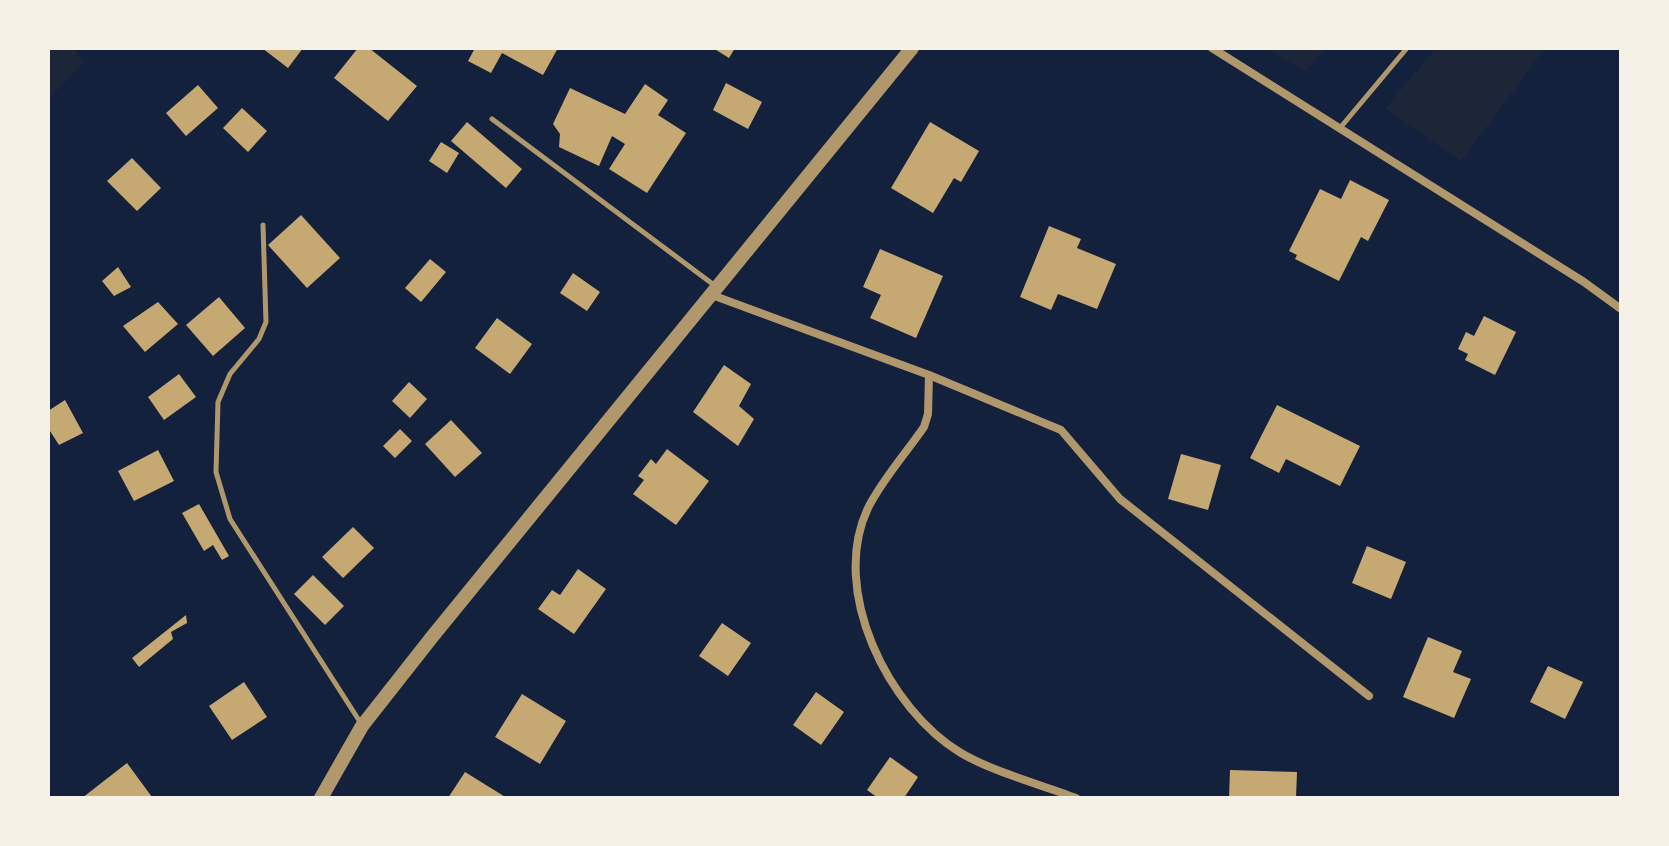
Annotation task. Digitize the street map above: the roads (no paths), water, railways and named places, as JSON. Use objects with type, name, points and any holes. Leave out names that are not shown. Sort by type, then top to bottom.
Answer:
[{"type":"street","points":[[321,798],[362,726],[912,48]]},
{"type":"street","points":[[1212,48],[1584,282],[1621,309]]},
{"type":"street","points":[[715,292],[1061,430],[1120,499],[1369,696]]},
{"type":"street","points":[[929,375],[928,414],[924,427],[868,508],[858,543],[856,588],[867,633],[893,687],[961,753],[1076,798]]},
{"type":"lane","points":[[1340,128],[1407,48]]},
{"type":"lane","points":[[492,119],[715,292]]},
{"type":"lane","points":[[263,225],[266,322],[259,339],[230,374],[218,402],[216,472],[230,519],[362,726]]}]
